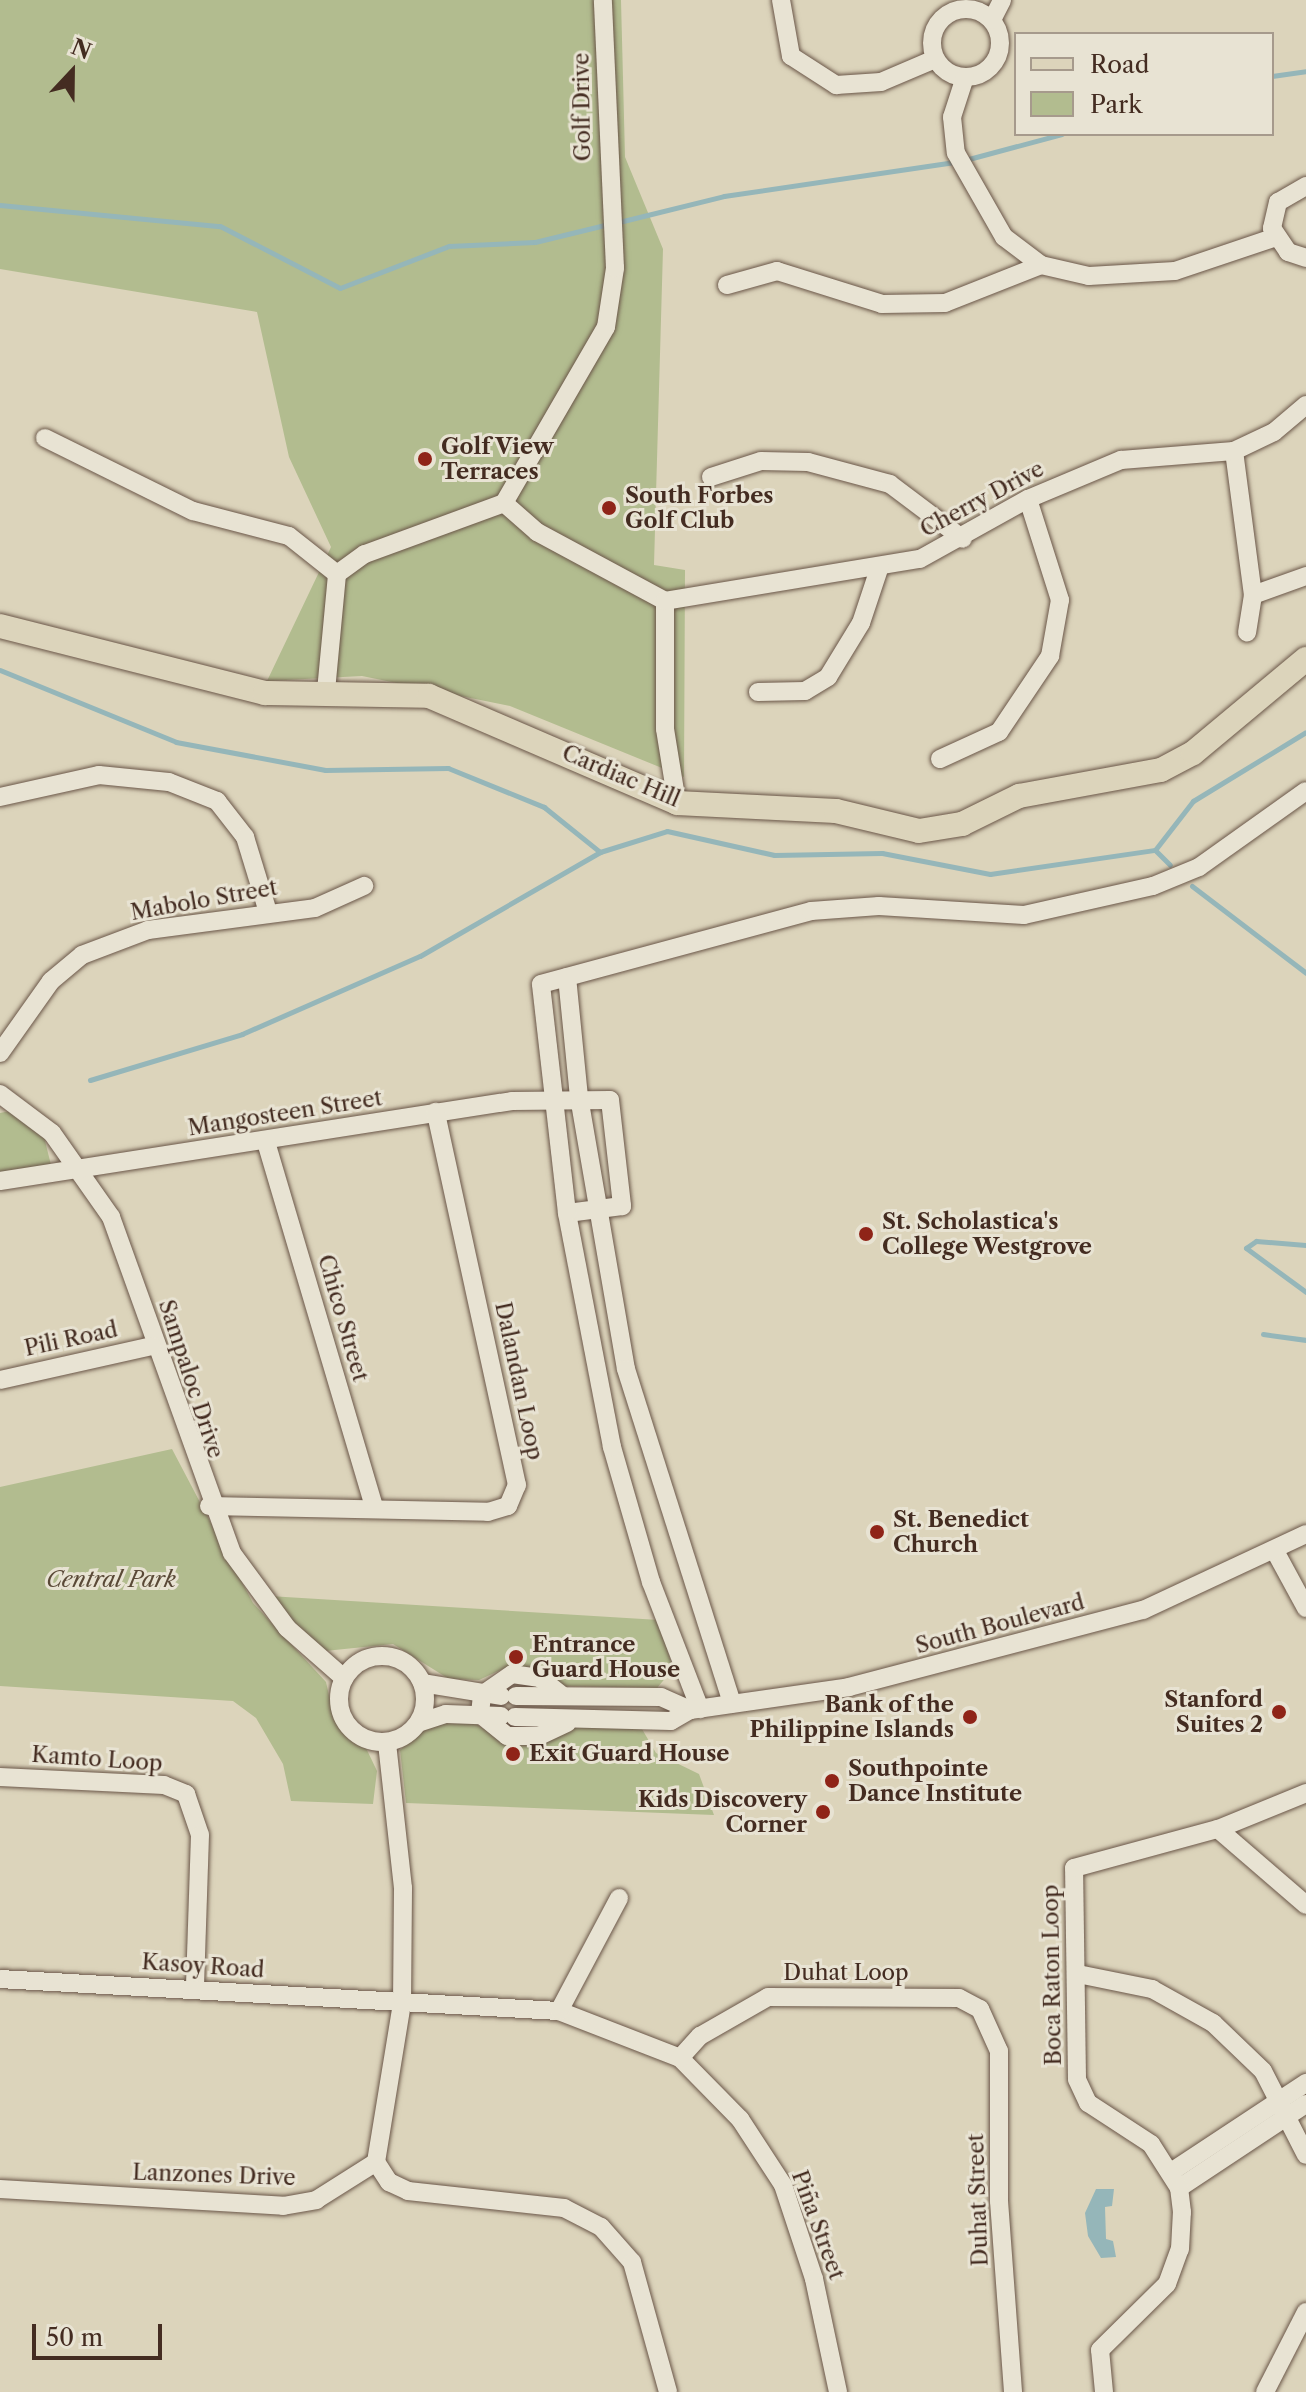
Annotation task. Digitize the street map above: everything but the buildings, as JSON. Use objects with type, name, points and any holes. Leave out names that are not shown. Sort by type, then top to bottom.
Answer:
[{"type":"main road","name":"Cardiac Hill","points":[[0,626],[206,683],[265,693],[326,691],[429,696],[469,709],[677,803],[836,811],[919,831],[952,826],[1019,796],[1161,770],[1193,753],[1306,659]]},
{"type":"street","name":"Golf Drive","points":[[504,503],[606,327],[615,293],[608,212],[603,0]]},
{"type":"street","points":[[781,0],[791,56],[809,74],[836,85],[881,82],[935,59]]},
{"type":"street","points":[[992,20],[1002,0]]},
{"type":"street","points":[[935,59],[933,31],[951,11],[980,11],[992,20],[1001,47],[996,60],[965,77],[952,117],[956,153],[1004,237],[1041,265],[1089,276],[1175,271],[1276,237]]},
{"type":"street","points":[[935,59],[965,77]]},
{"type":"street","points":[[1306,186],[1278,202],[1276,237],[1288,252],[1306,258]]},
{"type":"street","points":[[727,285],[777,271],[882,304],[945,303],[1041,265]]},
{"type":"street","name":"Cherry Drive","points":[[665,601],[880,566],[963,539],[1028,499],[1121,460],[1234,451],[1274,432],[1306,405]]},
{"type":"street","points":[[45,438],[193,511],[289,536],[337,574]]},
{"type":"street","points":[[1234,451],[1253,595],[1247,633]]},
{"type":"street","points":[[711,477],[761,461],[808,462],[890,484],[963,539]]},
{"type":"street","points":[[940,759],[999,732],[1050,656],[1060,600],[1028,499]]},
{"type":"street","points":[[326,691],[337,574],[365,554],[504,503],[555,543],[665,601],[665,729],[677,803]]},
{"type":"street","points":[[758,692],[805,691],[828,677],[861,623],[880,566]]},
{"type":"street","points":[[1253,595],[1306,576]]},
{"type":"street","points":[[0,797],[99,775],[169,782],[217,801],[245,837],[268,912]]},
{"type":"street","points":[[695,1709],[651,1582],[612,1447],[567,1213],[541,984],[811,911],[879,906],[1024,915],[1138,890],[1199,867],[1306,791]]},
{"type":"street","name":"Mabolo Street","points":[[0,1053],[51,981],[82,955],[148,930],[315,908],[364,886]]},
{"type":"street","points":[[567,977],[579,1097],[596,1208],[643,1440],[732,1704]]},
{"type":"street","name":"Sampaloc Drive","points":[[0,1094],[52,1133],[81,1169],[111,1217],[152,1346],[209,1506],[263,1598],[344,1678]]},
{"type":"street","points":[[567,1213],[622,1206],[610,1100],[579,1097]]},
{"type":"street","name":"Mangosteen Street","points":[[0,1181],[266,1142],[436,1112],[579,1097]]},
{"type":"street","name":"Dalandan Loop","points":[[209,1506],[374,1507],[488,1512],[508,1506],[517,1485],[436,1112]]},
{"type":"street","name":"Chico Street","points":[[266,1142],[374,1507]]},
{"type":"street","name":"Pili Road","points":[[0,1380],[152,1346]]},
{"type":"street","name":"South Boulevard","points":[[418,1723],[480,1714],[578,1720],[671,1721],[695,1709],[849,1687],[1088,1627],[1180,1597],[1306,1534]]},
{"type":"street","points":[[1275,1551],[1306,1608]]},
{"type":"street","points":[[392,1657],[422,1683],[418,1723],[387,1742],[360,1736],[342,1717],[344,1678],[364,1659],[392,1657]]},
{"type":"street","points":[[480,1714],[500,1696],[500,1678],[527,1674],[563,1696]]},
{"type":"street","name":"South Boulevard","points":[[422,1683],[500,1696],[661,1697],[695,1709]]},
{"type":"street","name":"South Boulevard","points":[[480,1714],[497,1731],[524,1737],[578,1720]]},
{"type":"street","points":[[387,1742],[403,1888],[402,2004],[376,2162],[389,2182],[408,2191],[564,2208],[601,2227],[632,2262],[668,2392]]},
{"type":"street","name":"Kamto Loop","points":[[0,1777],[164,1785],[186,1794],[200,1835],[195,1988]]},
{"type":"street","name":"Boca Raton Loop","points":[[1175,2180],[1151,2144],[1088,2103],[1077,2079],[1078,1974],[1074,1868],[1218,1829],[1306,1793]]},
{"type":"street","points":[[1218,1829],[1306,1905]]},
{"type":"street","points":[[559,2011],[619,1898]]},
{"type":"street","points":[[1078,1974],[1152,1989],[1213,2023],[1263,2071],[1285,2107],[1306,2155]]},
{"type":"street","name":"Kasoy Road","points":[[0,1979],[195,1988],[402,2004]]},
{"type":"street","name":"Duhat Loop","points":[[680,2058],[700,2036],[768,1997],[959,1998],[980,2009]]},
{"type":"street","name":"Piña Street","points":[[402,2004],[559,2011],[680,2058],[740,2119],[783,2185],[814,2279],[838,2392]]},
{"type":"street","name":"Duhat Street","points":[[980,2009],[999,2051],[999,2201],[1013,2392]]},
{"type":"street","points":[[1104,2392],[1100,2350],[1167,2284],[1180,2249],[1175,2180],[1285,2107],[1306,2083]]},
{"type":"street","points":[[1285,2107],[1306,2104]]},
{"type":"street","name":"Lanzones Drive","points":[[0,2189],[283,2206],[316,2200],[376,2162]]},
{"type":"street","points":[[1265,2392],[1306,2312]]},
{"type":"green space","name":"South Forbes Golf Club","points":[[0,0],[621,0],[625,157],[663,249],[654,565],[685,570],[684,777],[510,706],[362,676],[267,681],[331,547],[289,457],[257,312],[0,269]]},
{"type":"green space","points":[[15,1110],[44,1137],[52,1169],[0,1177],[0,1113]]},
{"type":"green space","name":"Central Park","points":[[172,1449],[253,1603],[326,1682],[333,1713],[366,1748],[377,1771],[373,1804],[291,1801],[283,1764],[256,1718],[233,1701],[0,1686],[0,1487]]},
{"type":"green space","points":[[269,1596],[659,1620],[673,1669],[657,1688],[564,1686],[507,1667],[479,1680],[449,1679],[393,1644],[325,1651],[291,1626]]},
{"type":"green space","points":[[473,1722],[505,1742],[579,1727],[642,1729],[656,1753],[699,1774],[714,1815],[406,1803],[400,1750],[428,1724]]},
{"type":"water","points":[[1096,2189],[1114,2189],[1112,2206],[1105,2207],[1106,2239],[1113,2241],[1116,2257],[1101,2258],[1088,2236],[1085,2213]]},
{"type":"waterway","points":[[1274,76],[1306,71]]},
{"type":"waterway","points":[[965,160],[1055,136]]},
{"type":"waterway","points":[[619,222],[724,196],[955,162]]},
{"type":"waterway","points":[[0,205],[220,226],[340,288],[449,246],[535,242],[609,224]]},
{"type":"waterway","points":[[0,670],[176,742],[325,770],[448,768],[544,807],[600,852]]},
{"type":"waterway","points":[[90,1080],[242,1034],[420,956],[600,852],[667,831],[774,855],[882,853],[990,874],[1155,850],[1193,801],[1306,732]]},
{"type":"waterway","points":[[1155,850],[1170,865]]},
{"type":"waterway","points":[[1192,886],[1306,973]]},
{"type":"waterway","points":[[1306,1245],[1256,1241],[1246,1248],[1306,1292]]},
{"type":"waterway","points":[[1263,1334],[1306,1340]]},
{"type":"place","name":"Golf View Terraces","points":[[425,459]]},
{"type":"place","name":"South Forbes Golf Club","points":[[609,508]]},
{"type":"place","name":"St. Scholastica's College Westgrove","points":[[866,1234]]},
{"type":"place","name":"St. Benedict Church","points":[[877,1532]]},
{"type":"place","name":"Entrance Guard House","points":[[516,1657]]},
{"type":"place","name":"Stanford Suites 2","points":[[1279,1712]]},
{"type":"place","name":"Bank of the Philippine Islands","points":[[970,1717]]},
{"type":"place","name":"Exit Guard House","points":[[513,1754]]},
{"type":"place","name":"Southpointe Dance Institute","points":[[832,1781]]},
{"type":"place","name":"Kids Discovery Corner","points":[[823,1812]]}]
